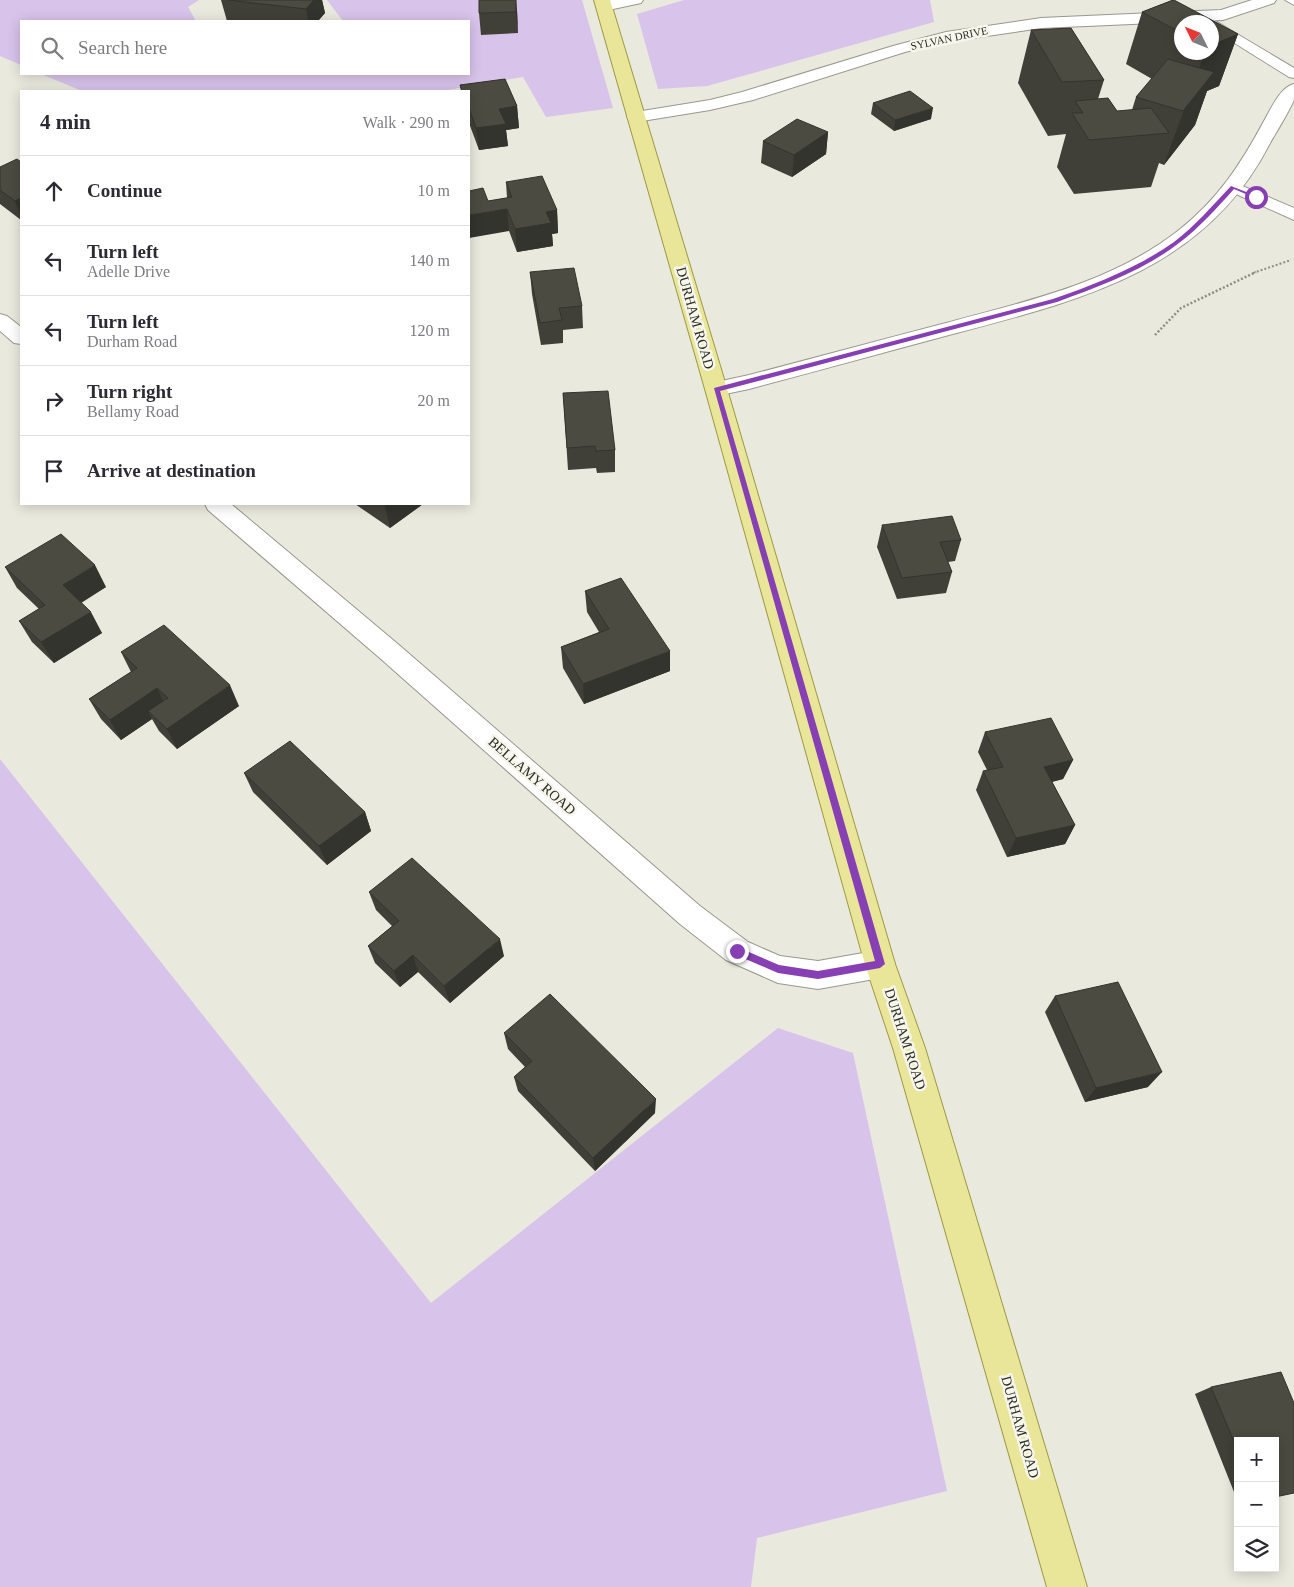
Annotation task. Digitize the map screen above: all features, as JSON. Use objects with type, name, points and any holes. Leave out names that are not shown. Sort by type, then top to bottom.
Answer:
[{"type":"main road","name":"DURHAM ROAD","points":[[603,3],[880,964],[909,1048],[1067,1587]]},
{"type":"street","points":[[603,3],[636,0]]},
{"type":"street","name":"SYLVAN DRIVE","points":[[1219,16],[1268,0]]},
{"type":"street","name":"SYLVAN DRIVE","points":[[636,117],[710,105],[747,96],[899,49],[981,31],[1041,23],[1174,21]]},
{"type":"street","points":[[716,390],[1055,300],[1100,284],[1142,265],[1177,242],[1204,218],[1233,187],[1248,166],[1294,89]]},
{"type":"street","points":[[0,320],[20,337]]},
{"type":"street","name":"BELLAMY ROAD","points":[[217,505],[390,652],[690,915],[737,951],[778,969],[818,975],[880,964]]},
{"type":"lane","points":[[1219,28],[1294,74]]},
{"type":"lane","points":[[1233,187],[1281,207],[1294,215]]},
{"type":"path","points":[[1155,336],[1181,308],[1250,274],[1291,260]]},
{"type":"shaded area","points":[[0,0],[199,0],[188,7],[195,20],[20,20],[20,65],[0,56]]},
{"type":"shaded area","points":[[327,0],[582,0],[613,108],[546,117],[523,77],[448,90],[80,90],[43,75],[470,75],[470,20],[342,20]]},
{"type":"shaded area","points":[[684,0],[930,0],[934,22],[707,86],[658,89],[637,14]]},
{"type":"shaded area","points":[[0,759],[431,1303],[778,1028],[853,1053],[947,1491],[757,1538],[751,1587],[0,1587]]},
{"type":"building","points":[[228,0],[314,0],[306,9]]},
{"type":"building","points":[[479,0],[516,0],[516,12],[479,13]]},
{"type":"building","points":[[1174,0],[1202,15],[1174,15],[1174,29],[1142,12]]},
{"type":"building","points":[[1219,24],[1238,34],[1219,42]]},
{"type":"building","points":[[1071,28],[1104,80],[1062,82],[1031,30]]},
{"type":"building","points":[[1168,59],[1214,72],[1183,111],[1136,97]]},
{"type":"building","points":[[505,79],[517,106],[499,109],[506,124],[476,128],[470,111],[470,90],[462,90],[460,85]]},
{"type":"building","points":[[910,91],[933,108],[895,120],[873,103]]},
{"type":"building","points":[[1108,98],[1117,111],[1151,108],[1169,133],[1089,140],[1072,113],[1083,113],[1075,101]]},
{"type":"building","points":[[797,119],[828,132],[794,155],[763,141]]},
{"type":"building","points":[[17,159],[20,161],[20,198],[15,201],[0,190],[0,167]]},
{"type":"building","points":[[542,176],[557,210],[546,212],[551,223],[515,229],[507,209],[470,215],[470,191],[483,188],[488,201],[512,197],[506,182]]},
{"type":"building","points":[[574,268],[582,306],[559,308],[562,320],[540,323],[530,272]]},
{"type":"building","points":[[608,391],[615,450],[596,451],[595,446],[567,448],[563,393]]},
{"type":"building","points":[[952,516],[961,540],[940,542],[952,572],[902,578],[882,525]]},
{"type":"building","points":[[61,534],[95,565],[63,585],[91,612],[41,642],[19,621],[45,605],[5,567]]},
{"type":"building","points":[[621,578],[670,651],[583,684],[561,647],[609,629],[585,591]]},
{"type":"building","points":[[164,625],[230,685],[167,729],[148,711],[168,698],[157,688],[110,720],[89,699],[137,668],[121,652]]},
{"type":"building","points":[[1051,718],[1073,760],[1044,767],[1075,825],[1016,838],[983,771],[1003,767],[985,732]]},
{"type":"building","points":[[290,741],[365,812],[319,846],[244,773]]},
{"type":"building","points":[[412,858],[500,939],[444,986],[413,955],[394,971],[368,946],[399,921],[369,892]]},
{"type":"building","points":[[1118,982],[1162,1072],[1096,1088],[1055,996]]},
{"type":"building","points":[[550,994],[656,1099],[593,1158],[514,1077],[532,1061],[504,1033]]},
{"type":"building","points":[[1281,1372],[1294,1403],[1294,1493],[1279,1496],[1279,1437],[1234,1437],[1234,1442],[1211,1387]]},
{"type":"route","points":[[737,951],[778,969],[818,975],[880,964],[716,390],[1001,316],[1100,284],[1142,265],[1177,242],[1204,218],[1233,187],[1256,197]]}]
